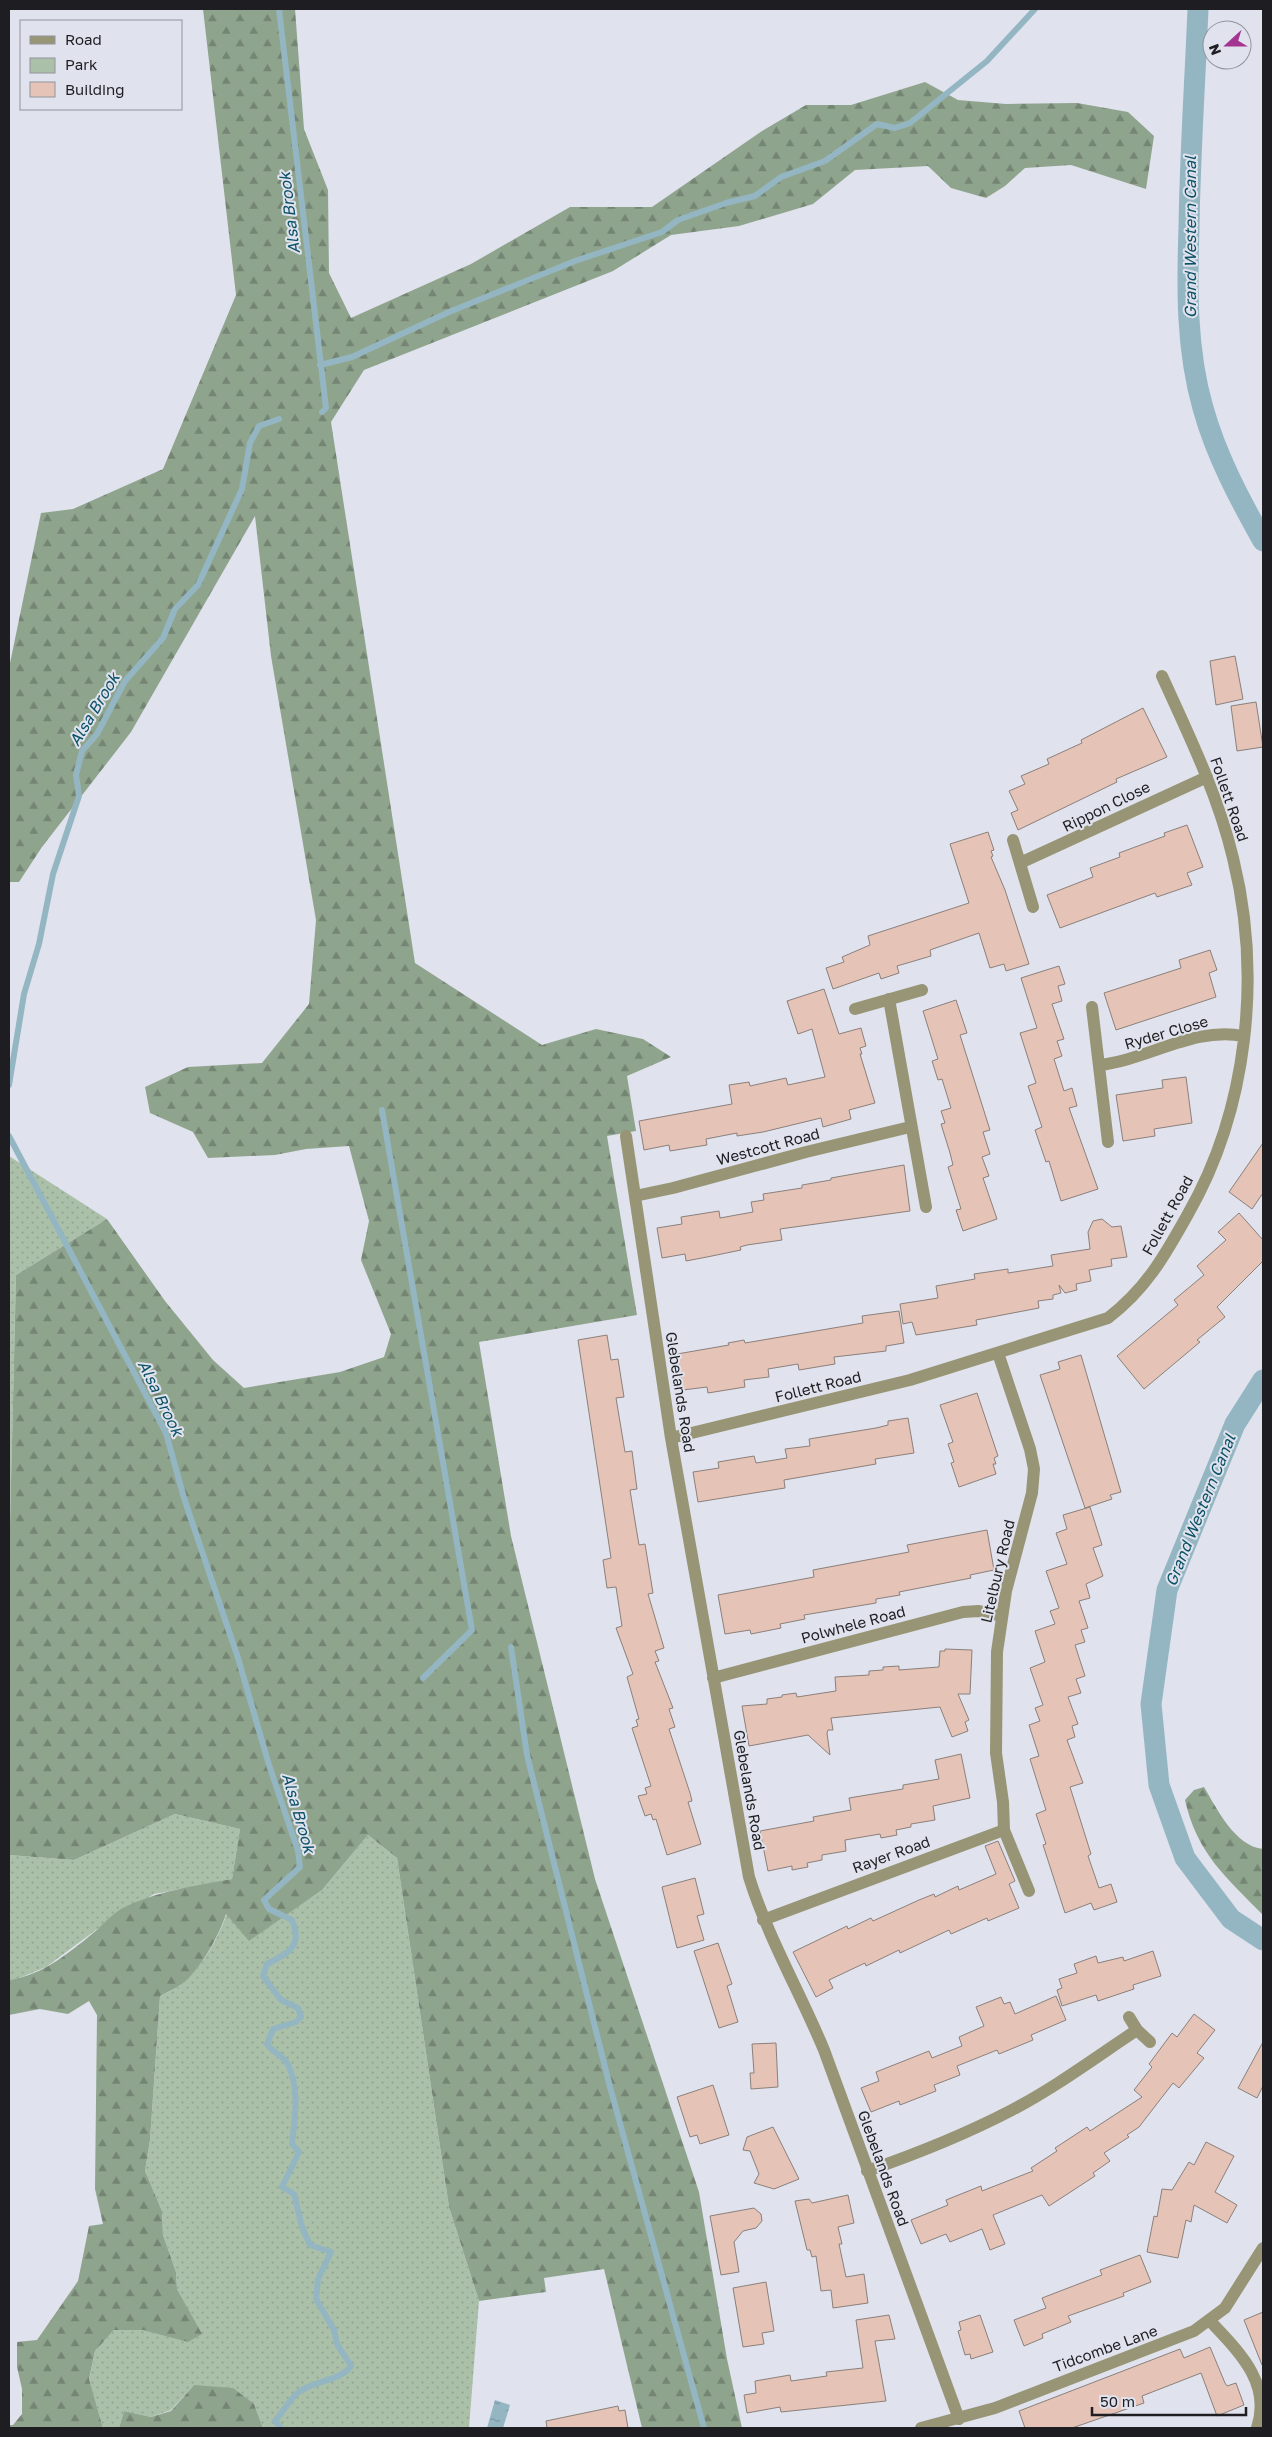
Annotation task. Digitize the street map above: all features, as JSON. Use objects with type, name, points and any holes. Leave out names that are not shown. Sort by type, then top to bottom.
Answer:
[{"type":"street","name":"Follett Road","points":[[672,1438],[910,1380],[1108,1318],[1126,1304],[1145,1285],[1194,1203],[1227,1126],[1238,1077],[1243,1036],[1247,969],[1241,901],[1234,859],[1207,777],[1162,676]]},
{"type":"street","name":"Rippon Close","points":[[1020,863],[1207,777]]},
{"type":"street","points":[[1013,840],[1033,907]]},
{"type":"street","points":[[855,1009],[922,990]]},
{"type":"street","points":[[890,999],[910,1127],[926,1207]]},
{"type":"street","points":[[1092,1007],[1108,1142]]},
{"type":"street","name":"Ryder Close","points":[[1099,1065],[1116,1063],[1220,1033],[1243,1036]]},
{"type":"street","name":"Westcott Road","points":[[635,1196],[910,1127]]},
{"type":"street","name":"Glebelands Road","points":[[626,1136],[672,1438],[749,1878],[763,1920],[813,2022],[959,2419]]},
{"type":"street","name":"Litelbury Road","points":[[998,1353],[1030,1449],[1034,1469],[1032,1493],[1002,1616],[997,1652],[995,1701],[996,1753],[1003,1802],[1004,1830]]},
{"type":"street","name":"Polwhele Road","points":[[713,1678],[963,1612],[979,1611],[1002,1616]]},
{"type":"street","points":[[1004,1830],[1029,1891]]},
{"type":"street","name":"Rayer Road","points":[[763,1920],[1004,1830]]},
{"type":"street","points":[[1129,2017],[1137,2030],[1150,2042]]},
{"type":"street","points":[[868,2171],[943,2141],[1011,2110],[1046,2090],[1137,2030]]},
{"type":"street","name":"Tidcombe Lane","points":[[921,2428],[995,2408],[1054,2383],[1145,2352],[1194,2332],[1225,2308],[1263,2248]]},
{"type":"street","points":[[1210,2321],[1240,2355],[1258,2382],[1262,2400],[1257,2428]]},
{"type":"green space","points":[[203,9],[295,9],[304,129],[328,190],[329,273],[351,318],[471,264],[570,207],[652,207],[762,131],[806,105],[851,105],[925,82],[958,100],[1006,104],[1077,103],[1128,112],[1154,136],[1146,189],[1071,165],[1025,168],[1005,186],[986,198],[951,188],[928,166],[855,170],[813,204],[739,226],[671,235],[613,271],[364,370],[331,422],[415,963],[542,1045],[596,1029],[643,1039],[671,1057],[627,1076],[636,1131],[607,1136],[637,1315],[479,1342],[511,1536],[595,1879],[699,2192],[727,2359],[742,2428],[642,2428],[604,2269],[544,2278],[546,2292],[479,2301],[449,2207],[397,1858],[368,1835],[322,1890],[249,1941],[226,1914],[214,1942],[195,1971],[182,1984],[160,1996],[150,2140],[145,2171],[162,2211],[163,2235],[176,2272],[177,2289],[202,2334],[188,2342],[143,2330],[114,2330],[95,2351],[89,2379],[103,2428],[9,2428],[9,2425],[13,2425],[22,2414],[22,2389],[17,2367],[17,2342],[37,2340],[78,2281],[89,2226],[103,2224],[95,2189],[97,2015],[89,2001],[68,2014],[40,2009],[9,2015],[9,1980],[21,1978],[45,1968],[68,1953],[118,1911],[134,1903],[175,1890],[232,1879],[240,1829],[175,1814],[74,1860],[9,1855],[9,1567],[16,1275],[107,1219],[165,1301],[213,1360],[244,1388],[340,1372],[384,1357],[391,1334],[361,1260],[369,1221],[349,1146],[306,1149],[275,1155],[208,1158],[193,1132],[150,1113],[145,1087],[188,1067],[262,1063],[309,1004],[316,920],[271,656],[255,516],[131,732],[42,847],[19,882],[9,882],[9,668],[41,513],[73,509],[163,469],[236,295]]},
{"type":"green space","points":[[9,1156],[107,1219],[16,1275],[9,1567]]},
{"type":"green space","points":[[1204,1787],[1235,1834],[1253,1846],[1263,1849],[1263,1915],[1215,1864],[1197,1836],[1185,1800],[1194,1790]]},
{"type":"green space","points":[[175,1814],[240,1829],[232,1879],[154,1894],[96,1930],[46,1967],[17,1979],[9,1980],[9,1855],[74,1860]]},
{"type":"green space","points":[[368,1835],[397,1858],[449,2207],[479,2301],[469,2428],[263,2428],[254,2404],[194,2385],[171,2410],[151,2417],[124,2411],[119,2428],[103,2428],[89,2380],[95,2351],[114,2330],[143,2330],[161,2333],[193,2319],[177,2289],[176,2272],[163,2235],[162,2211],[145,2171],[150,2140],[160,1996],[182,1984],[198,1967],[220,1932],[227,1913],[249,1940],[322,1890]]},
{"type":"green space","points":[[194,2385],[233,2388],[254,2404],[263,2428],[119,2428],[124,2411],[151,2417],[171,2411]]},
{"type":"water","points":[[495,2400],[510,2405],[503,2428],[487,2428]]},
{"type":"building","points":[[1235,656],[1243,699],[1216,705],[1210,661]]},
{"type":"building","points":[[1256,702],[1263,747],[1237,751],[1231,706]]},
{"type":"building","points":[[1143,708],[1167,757],[1116,779],[1117,782],[1018,830],[1011,813],[1018,810],[1009,791],[1025,784],[1021,776],[1049,764],[1047,759],[1082,743],[1081,740]]},
{"type":"building","points":[[1187,825],[1203,867],[1187,873],[1192,885],[1157,897],[1155,893],[1060,928],[1047,895],[1093,877],[1090,868],[1120,857],[1119,853],[1165,836],[1164,833]]},
{"type":"building","points":[[988,832],[994,850],[991,851],[993,856],[991,857],[1005,890],[1029,964],[1006,971],[1004,964],[990,968],[979,933],[930,950],[931,956],[897,966],[899,973],[881,979],[879,973],[833,989],[826,968],[844,962],[842,957],[870,945],[868,936],[969,903],[950,844]]},
{"type":"building","points":[[1210,950],[1217,970],[1209,973],[1216,997],[1116,1030],[1104,993],[1181,968],[1179,960]]},
{"type":"building","points":[[1059,966],[1065,984],[1058,986],[1062,1001],[1052,1004],[1064,1039],[1057,1041],[1062,1056],[1054,1059],[1064,1091],[1072,1088],[1077,1106],[1069,1108],[1098,1189],[1061,1201],[1049,1161],[1046,1162],[1035,1130],[1042,1127],[1028,1086],[1036,1083],[1020,1033],[1037,1028],[1021,978]]},
{"type":"building","points":[[824,989],[839,1034],[861,1028],[866,1046],[860,1048],[862,1054],[860,1054],[875,1103],[849,1110],[851,1119],[823,1127],[821,1118],[763,1132],[737,1136],[737,1133],[706,1139],[707,1145],[670,1151],[669,1145],[644,1150],[639,1121],[732,1104],[729,1085],[749,1082],[750,1086],[786,1078],[788,1085],[825,1077],[812,1029],[798,1034],[787,1001]]},
{"type":"building","points":[[956,1000],[967,1033],[960,1035],[990,1130],[983,1132],[990,1154],[982,1157],[989,1176],[983,1178],[997,1219],[963,1231],[956,1210],[961,1209],[948,1167],[953,1165],[941,1124],[945,1123],[941,1111],[951,1108],[942,1079],[938,1080],[932,1061],[938,1059],[923,1011]]},
{"type":"building","points":[[1186,1077],[1192,1123],[1154,1129],[1155,1136],[1123,1141],[1116,1095],[1163,1088],[1162,1080]]},
{"type":"building","points":[[1263,1143],[1263,1193],[1252,1209],[1229,1192]]},
{"type":"building","points":[[904,1165],[910,1211],[780,1229],[782,1240],[747,1245],[740,1247],[741,1250],[686,1261],[685,1254],[662,1258],[657,1228],[682,1224],[681,1217],[719,1211],[720,1218],[753,1212],[751,1202],[764,1200],[763,1194],[802,1188],[802,1185],[831,1180],[831,1178]]},
{"type":"building","points":[[1239,1213],[1263,1240],[1263,1261],[1217,1307],[1225,1317],[1197,1340],[1200,1342],[1144,1389],[1117,1356],[1178,1305],[1174,1300],[1204,1275],[1197,1266],[1226,1240],[1218,1232]]},
{"type":"building","points":[[1102,1219],[1112,1227],[1121,1226],[1127,1257],[1111,1259],[1112,1266],[1089,1270],[1091,1281],[1076,1284],[1077,1290],[1065,1293],[1059,1285],[1061,1293],[1053,1295],[1053,1299],[1038,1301],[1039,1308],[976,1320],[977,1325],[916,1335],[912,1322],[903,1324],[900,1304],[938,1298],[936,1286],[975,1279],[974,1274],[1008,1269],[1008,1273],[1053,1266],[1051,1255],[1090,1249],[1088,1232],[1093,1221]]},
{"type":"building","points":[[899,1311],[904,1343],[886,1346],[886,1351],[834,1357],[835,1364],[799,1370],[798,1364],[768,1369],[769,1377],[744,1380],[745,1387],[708,1393],[707,1387],[683,1390],[677,1354],[729,1345],[728,1343],[744,1340],[745,1343],[863,1323],[862,1316]]},
{"type":"building","points":[[607,1335],[611,1360],[618,1359],[624,1397],[616,1398],[625,1452],[632,1451],[637,1489],[630,1490],[639,1545],[645,1544],[653,1593],[648,1594],[664,1648],[655,1651],[659,1661],[655,1662],[673,1708],[669,1709],[675,1727],[669,1729],[690,1793],[692,1801],[688,1802],[701,1844],[667,1855],[656,1819],[653,1820],[651,1814],[645,1816],[638,1796],[647,1794],[645,1788],[651,1786],[632,1728],[638,1726],[636,1720],[639,1719],[627,1677],[633,1674],[616,1628],[622,1626],[616,1587],[607,1588],[603,1560],[611,1558],[578,1340]]},
{"type":"building","points":[[1081,1355],[1121,1492],[1110,1495],[1112,1499],[1085,1508],[1040,1375],[1060,1369],[1058,1362]]},
{"type":"building","points":[[977,1393],[998,1456],[994,1458],[996,1464],[993,1464],[996,1474],[959,1487],[951,1463],[954,1462],[948,1444],[953,1442],[940,1405]]},
{"type":"building","points":[[908,1418],[914,1453],[875,1459],[876,1464],[784,1480],[785,1488],[698,1502],[693,1472],[719,1468],[718,1462],[754,1456],[756,1463],[787,1458],[785,1449],[810,1446],[809,1439],[876,1428],[888,1425],[888,1421]]},
{"type":"building","points":[[1090,1507],[1102,1545],[1093,1548],[1103,1576],[1086,1584],[1090,1598],[1079,1601],[1088,1628],[1081,1630],[1085,1642],[1075,1645],[1085,1676],[1076,1679],[1081,1693],[1068,1697],[1078,1724],[1072,1726],[1075,1737],[1067,1740],[1083,1783],[1070,1787],[1091,1854],[1088,1856],[1099,1888],[1111,1884],[1117,1902],[1094,1910],[1091,1903],[1065,1913],[1043,1845],[1046,1844],[1036,1814],[1046,1810],[1030,1759],[1039,1756],[1029,1725],[1040,1721],[1035,1708],[1043,1705],[1030,1668],[1045,1662],[1035,1631],[1055,1624],[1050,1611],[1059,1608],[1046,1571],[1067,1564],[1056,1533],[1067,1529],[1063,1515]]},
{"type":"building","points":[[987,1530],[994,1570],[970,1575],[971,1578],[899,1592],[900,1595],[876,1599],[876,1603],[804,1615],[805,1619],[780,1624],[781,1628],[751,1634],[750,1630],[725,1634],[718,1595],[814,1577],[813,1570],[909,1552],[907,1545]]},
{"type":"building","points":[[945,1649],[972,1650],[970,1694],[958,1694],[969,1720],[965,1722],[968,1731],[952,1737],[940,1707],[831,1718],[833,1730],[828,1730],[827,1733],[830,1755],[808,1735],[749,1746],[742,1706],[767,1704],[767,1699],[782,1697],[782,1695],[796,1693],[797,1697],[836,1691],[835,1677],[869,1675],[869,1671],[883,1670],[883,1667],[899,1666],[899,1670],[939,1667],[940,1651],[945,1651]]},
{"type":"building","points":[[961,1754],[970,1798],[933,1806],[935,1820],[911,1824],[911,1827],[896,1830],[897,1835],[881,1838],[880,1834],[845,1840],[846,1851],[822,1855],[822,1860],[807,1863],[808,1867],[792,1870],[792,1866],[768,1871],[760,1831],[814,1821],[813,1817],[851,1810],[849,1798],[903,1789],[903,1785],[939,1779],[935,1760]]},
{"type":"building","points":[[998,1841],[1015,1881],[1009,1884],[1019,1908],[988,1921],[987,1918],[951,1934],[949,1930],[900,1953],[899,1950],[866,1966],[865,1963],[829,1980],[833,1988],[816,1997],[793,1952],[847,1926],[848,1929],[871,1918],[873,1921],[934,1894],[935,1897],[958,1886],[959,1890],[996,1874],[985,1846]]},
{"type":"building","points":[[695,1878],[704,1914],[697,1916],[704,1940],[677,1948],[662,1887]]},
{"type":"building","points":[[718,1943],[732,1984],[727,1986],[738,2022],[719,2028],[694,1951]]},
{"type":"building","points":[[1153,1951],[1161,1976],[1133,1985],[1134,1989],[1098,2001],[1096,1995],[1062,2006],[1057,1990],[1062,1988],[1059,1979],[1077,1973],[1074,1964],[1096,1956],[1098,1963],[1123,1957],[1124,1961]]},
{"type":"building","points":[[1056,1996],[1066,2020],[1031,2035],[1033,2040],[999,2054],[997,2050],[957,2066],[960,2075],[934,2085],[936,2091],[900,2105],[899,2101],[871,2112],[861,2088],[879,2081],[876,2072],[929,2051],[932,2058],[962,2046],[959,2037],[984,2026],[976,2007],[1001,1997],[1004,2004],[1010,2002],[1015,2014]]},
{"type":"building","points":[[1194,2014],[1215,2030],[1197,2053],[1204,2058],[1179,2088],[1173,2083],[1139,2127],[1127,2135],[1129,2137],[1104,2153],[1110,2161],[1093,2173],[1095,2176],[1049,2206],[1042,2195],[993,2215],[1005,2244],[990,2250],[982,2229],[950,2242],[946,2234],[921,2244],[911,2220],[948,2205],[946,2200],[981,2186],[982,2191],[1033,2171],[1031,2168],[1057,2151],[1055,2148],[1087,2127],[1090,2131],[1142,2097],[1134,2090],[1152,2067],[1149,2064],[1172,2033],[1177,2037]]},
{"type":"building","points":[[1263,2042],[1263,2086],[1257,2098],[1238,2088]]},
{"type":"building","points":[[776,2043],[778,2087],[751,2089],[750,2073],[754,2073],[752,2044]]},
{"type":"building","points":[[713,2085],[729,2135],[700,2144],[697,2135],[690,2137],[677,2097]]},
{"type":"building","points":[[773,2127],[799,2179],[774,2189],[754,2183],[759,2174],[750,2151],[743,2150],[747,2137]]},
{"type":"building","points":[[1206,2142],[1234,2156],[1215,2192],[1237,2205],[1227,2223],[1194,2205],[1191,2222],[1186,2220],[1178,2258],[1147,2252],[1154,2216],[1157,2217],[1162,2189],[1172,2190],[1189,2162],[1194,2165]]},
{"type":"building","points":[[848,2195],[854,2223],[838,2227],[842,2244],[839,2244],[846,2277],[864,2274],[868,2303],[833,2308],[831,2290],[821,2291],[816,2256],[812,2257],[810,2250],[807,2250],[795,2201],[809,2199],[812,2203]]},
{"type":"building","points":[[754,2208],[761,2214],[762,2221],[756,2228],[743,2231],[734,2242],[739,2272],[721,2275],[710,2216]]},
{"type":"building","points":[[1140,2255],[1151,2282],[1123,2293],[1124,2296],[1068,2316],[1071,2322],[1042,2334],[1043,2338],[1024,2346],[1014,2320],[1046,2308],[1042,2298],[1102,2275],[1100,2270]]},
{"type":"building","points":[[766,2282],[774,2331],[762,2333],[764,2344],[743,2347],[733,2288]]},
{"type":"building","points":[[1263,2312],[1263,2365],[1262,2365],[1244,2320]]},
{"type":"building","points":[[889,2315],[895,2339],[875,2341],[886,2401],[781,2412],[780,2407],[747,2413],[744,2395],[756,2393],[755,2381],[790,2375],[791,2381],[827,2376],[826,2372],[863,2368],[856,2320]]},
{"type":"building","points":[[980,2315],[993,2352],[971,2359],[970,2354],[965,2355],[958,2331],[961,2330],[959,2322]]},
{"type":"building","points":[[1210,2347],[1225,2383],[1227,2386],[1236,2383],[1244,2405],[1217,2416],[1201,2373],[1142,2396],[1144,2403],[1072,2428],[1025,2428],[1019,2411],[1180,2349],[1184,2358]]},
{"type":"building","points":[[618,2406],[619,2411],[625,2410],[628,2428],[547,2428],[546,2421]]},
{"type":"waterway","name":"Alsa Brook","points":[[279,9],[326,408],[322,412]]},
{"type":"waterway","points":[[320,365],[352,357],[449,312],[575,261],[662,232],[678,220],[726,203],[755,196],[781,177],[825,161],[877,124],[895,128],[910,123],[987,61],[1035,9]]},
{"type":"waterway","name":"Grand Western Canal","points":[[1198,9],[1188,250],[1189,318],[1193,363],[1197,386],[1214,443],[1263,541]]},
{"type":"waterway","name":"Alsa Brook","points":[[9,1085],[24,994],[39,944],[53,874],[79,796],[76,775],[82,751],[97,734],[125,681],[163,638],[175,609],[198,585],[242,489],[250,443],[259,426],[279,419]]},
{"type":"waterway","points":[[382,1110],[472,1630],[423,1678]]},
{"type":"waterway","name":"Alsa Brook","points":[[9,1136],[166,1433],[184,1498],[238,1658],[269,1765],[298,1851],[300,1867],[264,1900],[269,1909],[292,1920],[296,1936],[295,1942],[292,1948],[282,1956],[267,1964],[263,1976],[281,2000],[298,2008],[301,2017],[296,2022],[273,2029],[267,2044],[287,2063],[294,2082],[296,2102],[292,2144],[299,2152],[282,2187],[294,2194],[302,2227],[310,2245],[331,2252],[318,2279],[316,2299],[334,2330],[337,2344],[351,2366],[335,2378],[300,2391],[275,2421],[281,2428]]},
{"type":"waterway","name":"Grand Western Canal","points":[[1263,1380],[1235,1424],[1167,1590],[1151,1704],[1159,1785],[1185,1858],[1231,1919],[1263,1940]]},
{"type":"waterway","points":[[511,1647],[527,1755],[610,2087],[704,2428]]}]
